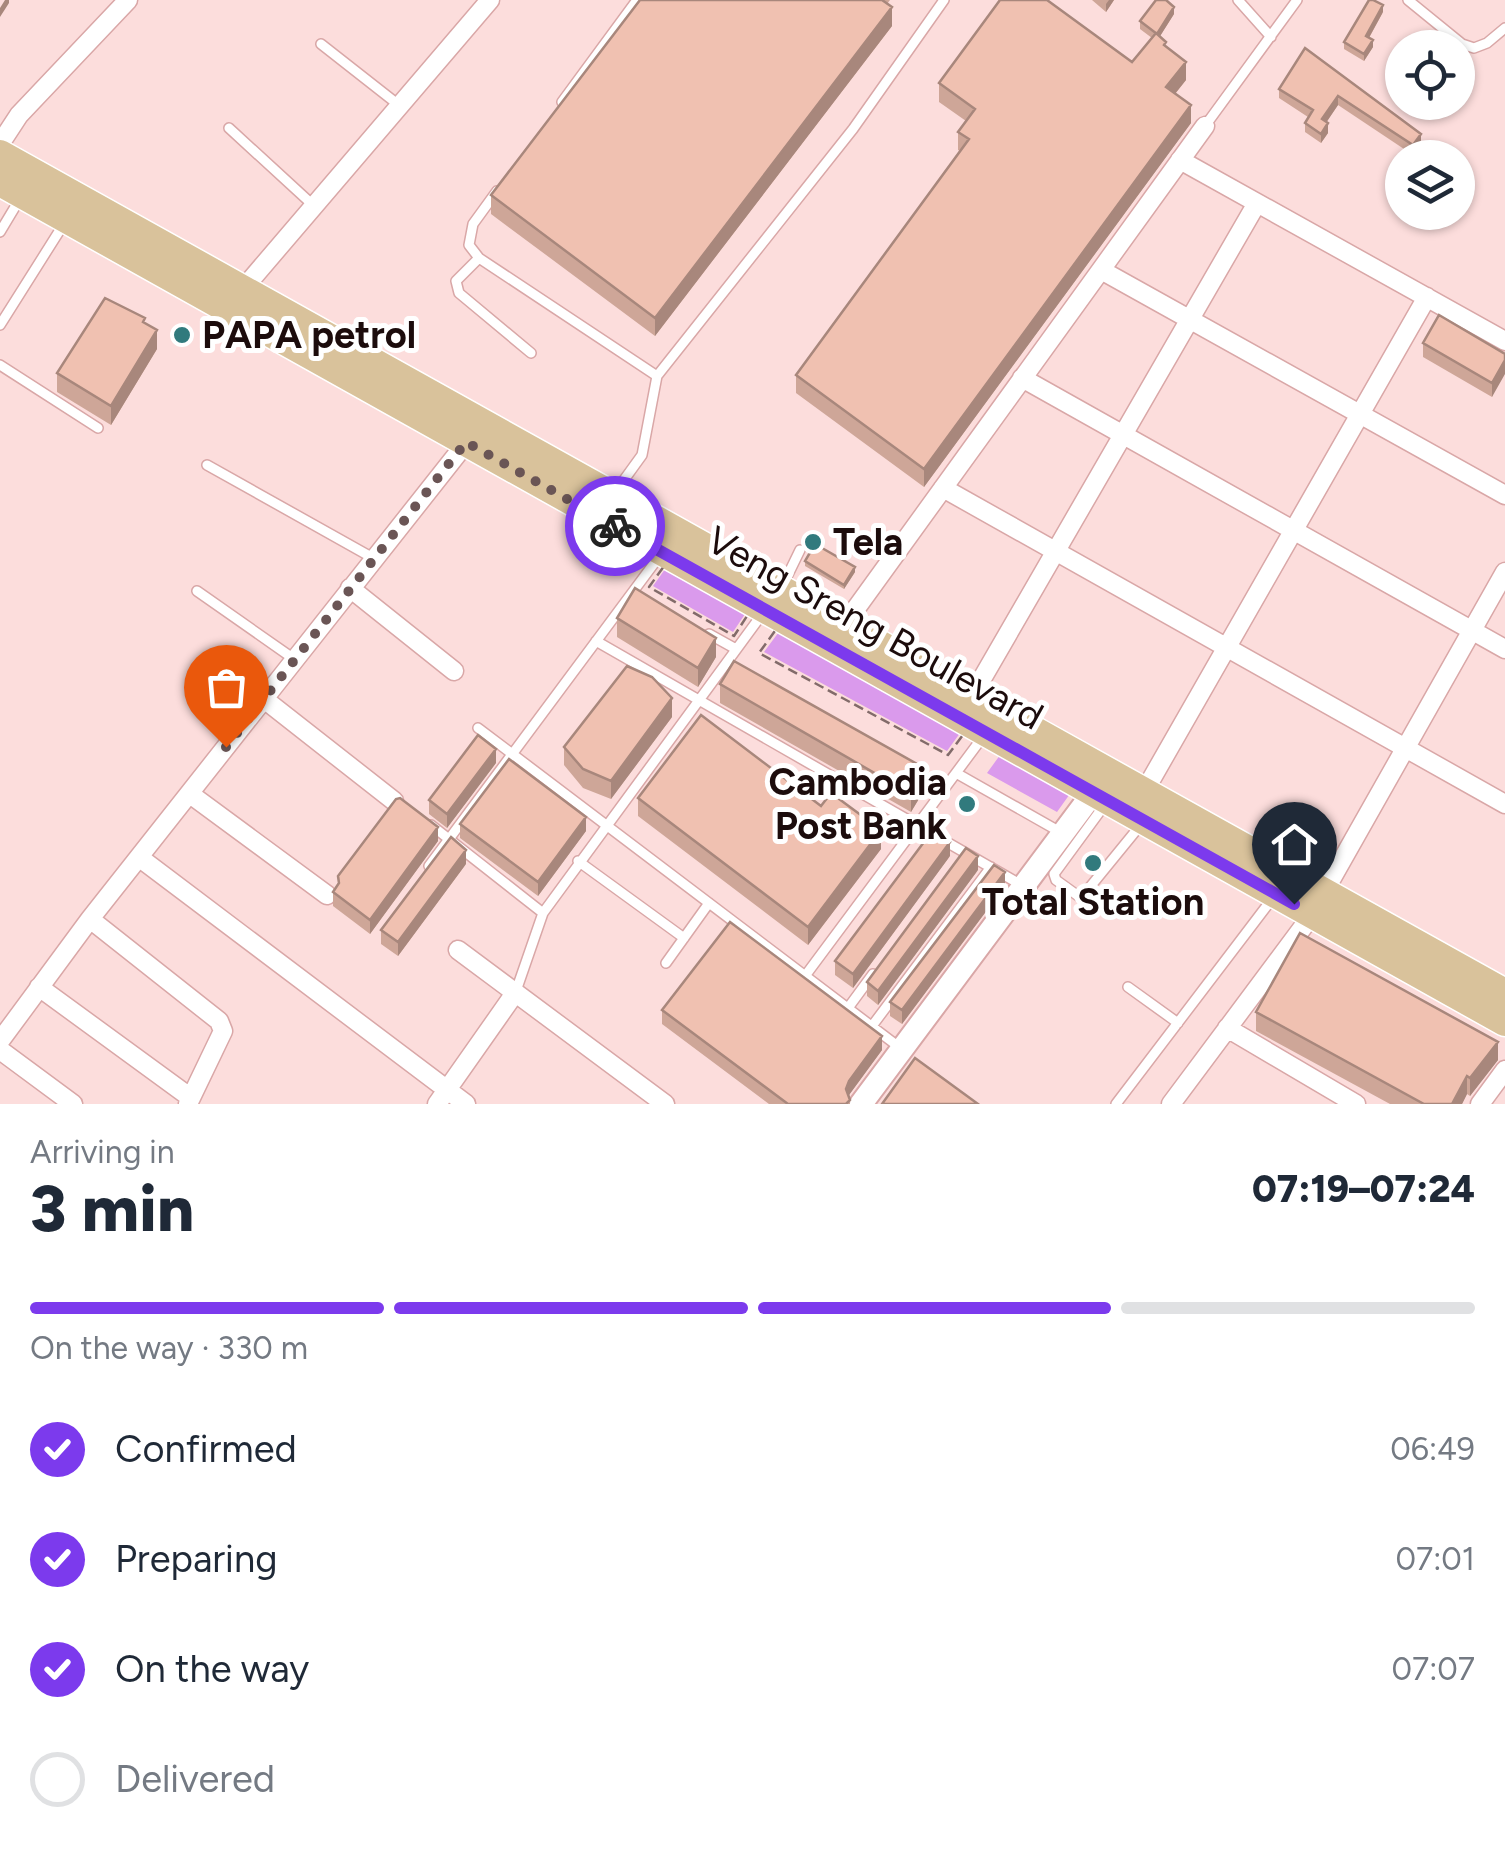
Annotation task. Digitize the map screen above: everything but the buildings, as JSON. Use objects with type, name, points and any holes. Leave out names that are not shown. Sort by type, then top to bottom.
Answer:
[{"type":"main road","name":"Veng Sreng Boulevard","points":[[0,154],[466,442],[606,507],[662,552],[773,599]]},
{"type":"main road","name":"Veng Sreng Boulevard","points":[[11,189],[67,220],[236,300],[773,599],[837,635],[986,733],[1275,894],[1318,903]]},
{"type":"main road","name":"Veng Sreng Boulevard","points":[[837,635],[972,696],[1144,792],[1318,903],[1496,989],[1505,1022]]},
{"type":"street","points":[[0,144],[19,115],[128,0]]},
{"type":"street","points":[[236,300],[400,106],[480,3]]},
{"type":"street","points":[[837,635],[1204,126]]},
{"type":"street","points":[[1180,160],[1505,341]]},
{"type":"street","points":[[972,696],[1256,203]]},
{"type":"street","points":[[1100,270],[1505,494]]},
{"type":"street","points":[[1144,792],[1427,297]]},
{"type":"street","points":[[1022,378],[1505,648]]},
{"type":"street","points":[[0,1041],[90,919],[466,442]]},
{"type":"street","points":[[942,488],[1505,804]]},
{"type":"street","points":[[1171,1104],[1318,903],[1505,572]]},
{"type":"street","points":[[350,588],[454,672]]},
{"type":"street","points":[[264,699],[394,801]]},
{"type":"street","points":[[190,794],[327,894]]},
{"type":"street","points":[[861,1104],[1063,834],[1100,797]]},
{"type":"street","points":[[140,858],[442,1097],[466,1104]]},
{"type":"street","points":[[39,987],[189,1101],[224,1031],[218,1021],[90,919]]},
{"type":"street","points":[[458,950],[665,1104]]},
{"type":"street","points":[[442,1097],[515,994]]},
{"type":"street","points":[[1228,1028],[1330,1098],[1356,1104]]},
{"type":"street","points":[[0,1050],[73,1104]]},
{"type":"street","points":[[1480,1104],[1505,1070]]},
{"type":"lane","points":[[555,112],[636,0]]},
{"type":"lane","points":[[606,507],[642,455],[658,376],[853,129],[944,0]]},
{"type":"lane","points":[[1238,0],[1271,37]]},
{"type":"lane","points":[[1204,126],[1297,0]]},
{"type":"lane","points":[[1408,0],[1462,44],[1474,48],[1505,28]]},
{"type":"lane","points":[[321,44],[400,106]]},
{"type":"lane","points":[[229,128],[314,206]]},
{"type":"lane","points":[[508,176],[474,224],[469,245],[479,258],[658,376]]},
{"type":"lane","points":[[0,232],[11,189]]},
{"type":"lane","points":[[0,325],[67,220]]},
{"type":"lane","points":[[479,258],[456,281],[459,293],[531,353]]},
{"type":"lane","points":[[0,365],[98,428]]},
{"type":"lane","points":[[207,465],[373,558]]},
{"type":"lane","points":[[515,994],[543,913],[773,599],[800,550]]},
{"type":"lane","points":[[418,881],[662,552]]},
{"type":"lane","points":[[198,590],[294,659]]},
{"type":"lane","points":[[633,592],[650,601]]},
{"type":"lane","points":[[701,630],[736,649]]},
{"type":"lane","points":[[596,641],[1018,882]]},
{"type":"lane","points":[[724,665],[741,674]]},
{"type":"lane","points":[[478,728],[899,1047]]},
{"type":"lane","points":[[805,976],[986,733]]},
{"type":"lane","points":[[911,769],[945,788]]},
{"type":"lane","points":[[956,773],[1063,834]]},
{"type":"lane","points":[[1100,797],[1054,874],[1056,880],[1081,898],[1143,821]]},
{"type":"lane","points":[[419,816],[543,913]]},
{"type":"lane","points":[[952,867],[964,851]]},
{"type":"lane","points":[[578,861],[684,938]]},
{"type":"lane","points":[[872,1026],[990,867]]},
{"type":"lane","points":[[1116,1104],[1275,894]]},
{"type":"lane","points":[[666,963],[709,903]]},
{"type":"lane","points":[[848,1008],[882,961]]},
{"type":"lane","points":[[1128,987],[1178,1023]]},
{"type":"shaded area","points":[[668,565],[747,611],[733,632],[653,586]]},
{"type":"shaded area","points":[[781,629],[963,729],[947,751],[764,652]]},
{"type":"shaded area","points":[[1003,751],[1072,791],[1057,812],[987,773]]},
{"type":"way so far","points":[[226,747],[466,442],[615,526]]},
{"type":"place","name":"PAPA petrol","points":[[182,335]]},
{"type":"place","name":"Tela","points":[[813,542]]},
{"type":"place","name":"Cambodia Post Bank","points":[[967,804]]},
{"type":"place","name":"Total Station","points":[[1093,863]]},
{"type":"route","points":[[615,526],[1294,904]]}]
